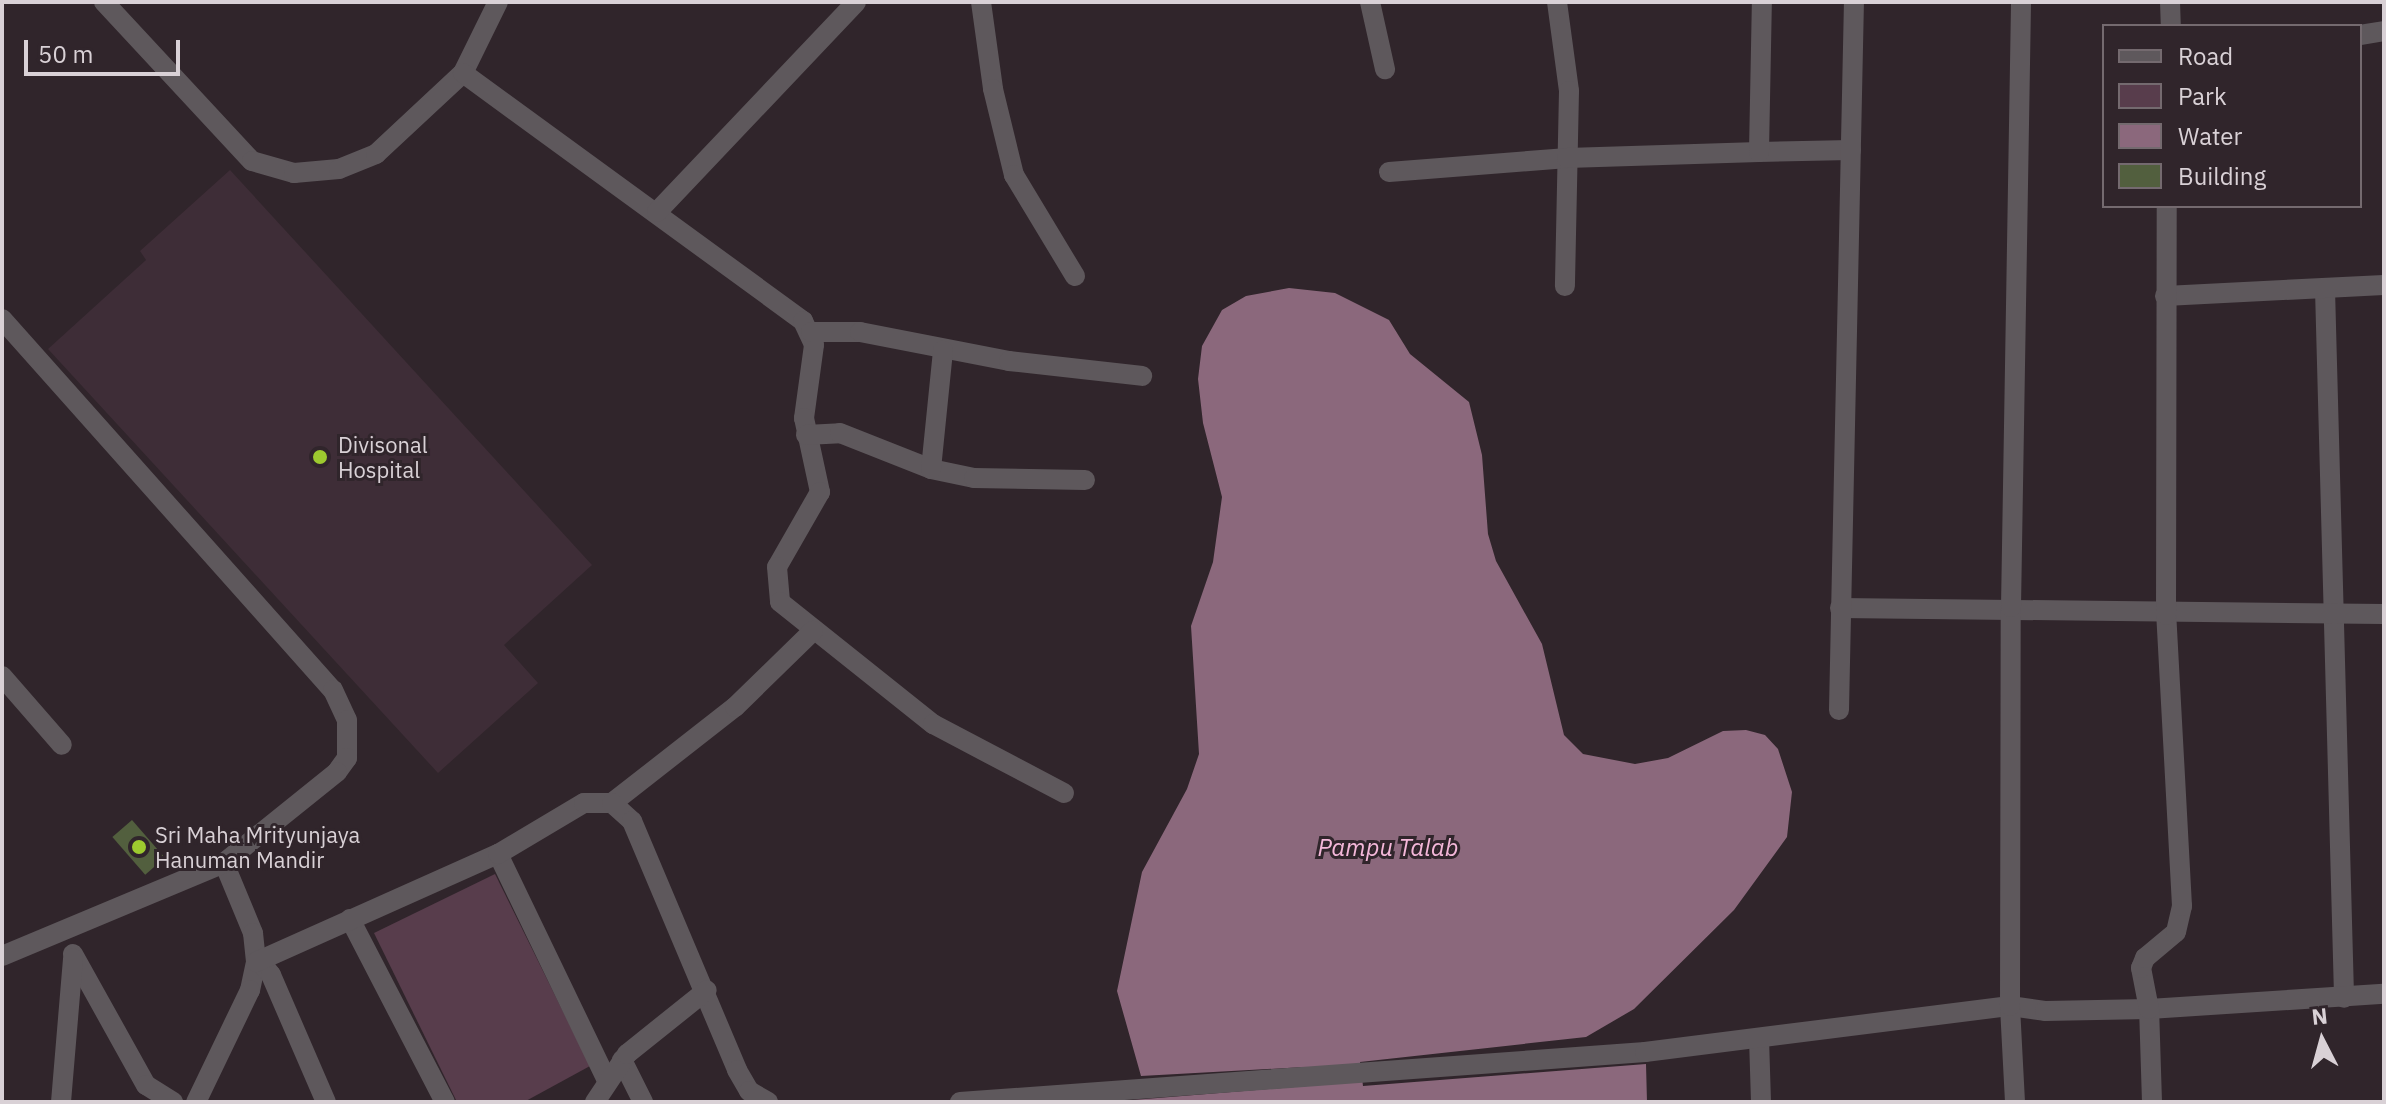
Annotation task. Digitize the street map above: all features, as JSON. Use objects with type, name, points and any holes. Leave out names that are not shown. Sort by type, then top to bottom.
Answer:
[{"type":"street","points":[[104,2],[252,161],[294,173],[339,169],[376,154],[463,73],[498,2]]},
{"type":"street","points":[[657,212],[856,2]]},
{"type":"street","points":[[981,2],[993,89],[1014,175],[1075,276]]},
{"type":"street","points":[[1370,2],[1385,69]]},
{"type":"street","points":[[1557,2],[1569,91],[1565,286]]},
{"type":"street","points":[[1759,152],[1762,2]]},
{"type":"street","points":[[1839,710],[1854,2]]},
{"type":"street","points":[[2015,1102],[2010,1006],[2011,607],[2021,2]]},
{"type":"street","points":[[2170,2],[2171,24]]},
{"type":"street","points":[[2362,35],[2384,31]]},
{"type":"street","points":[[463,73],[657,212],[811,332],[860,332],[943,351],[1142,376]]},
{"type":"street","points":[[1389,172],[1567,158],[1851,150]]},
{"type":"street","points":[[2152,1102],[2149,1009],[2141,968],[2145,958],[2176,932],[2182,906],[2166,615],[2167,208]]},
{"type":"street","points":[[2165,296],[2384,285]]},
{"type":"street","points":[[2325,289],[2344,998]]},
{"type":"street","points":[[2,319],[340,704],[350,737],[347,758],[337,772],[224,863],[2,956]]},
{"type":"street","points":[[811,332],[806,435],[820,492],[777,567],[775,585],[780,602],[933,724],[1064,793]]},
{"type":"street","points":[[931,469],[943,351]]},
{"type":"street","points":[[806,435],[840,433],[931,469],[1022,482],[1085,480]]},
{"type":"street","points":[[1840,608],[2011,607],[2166,615],[2384,614]]},
{"type":"street","points":[[257,961],[498,854],[584,803],[612,803],[735,707],[813,631]]},
{"type":"street","points":[[2,676],[62,745]]},
{"type":"street","points":[[612,803],[632,821],[707,990],[750,1102]]},
{"type":"street","points":[[498,854],[607,1080]]},
{"type":"street","points":[[202,1098],[250,990],[257,961],[249,922],[224,863]]},
{"type":"street","points":[[350,919],[445,1102]]},
{"type":"street","points":[[61,1102],[74,985],[69,928]]},
{"type":"street","points":[[73,954],[146,1085],[173,1102]]},
{"type":"street","points":[[257,961],[271,975],[326,1102]]},
{"type":"street","points":[[595,1102],[622,1060],[707,990]]},
{"type":"street","points":[[960,1102],[1645,1052],[2010,1006],[2149,1009],[2384,994]]},
{"type":"street","points":[[1759,1038],[1761,1102]]},
{"type":"street","points":[[622,1060],[643,1102]]},
{"type":"street","points":[[737,1070],[749,1091],[768,1102]]},
{"type":"shaded area","name":"Divisonal Hospital","points":[[230,170],[592,565],[504,645],[538,683],[438,773],[48,349],[146,260],[140,251]]},
{"type":"green space","points":[[495,874],[590,1066],[524,1102],[457,1102],[374,933]]},
{"type":"water","name":"Pampu Talab","points":[[1289,288],[1335,293],[1389,320],[1410,354],[1469,402],[1482,455],[1488,534],[1496,561],[1542,644],[1564,735],[1583,754],[1635,764],[1668,758],[1723,731],[1746,730],[1765,735],[1778,749],[1792,792],[1787,837],[1734,910],[1634,1009],[1586,1037],[1360,1062],[1363,1086],[1646,1064],[1647,1102],[1108,1102],[1307,1086],[1304,1067],[1141,1076],[1117,991],[1142,872],[1187,789],[1199,754],[1191,626],[1213,562],[1222,497],[1203,423],[1198,379],[1202,346],[1222,310],[1246,296]]},
{"type":"building","name":"Sri Maha Mrityunjaya Hanuman Mandir","points":[[132,820],[165,858],[145,875],[112,837]]},
{"type":"place","name":"Divisonal Hospital","points":[[320,457]]},
{"type":"place","name":"Sri Maha Mrityunjaya Hanuman Mandir","points":[[139,847]]}]
